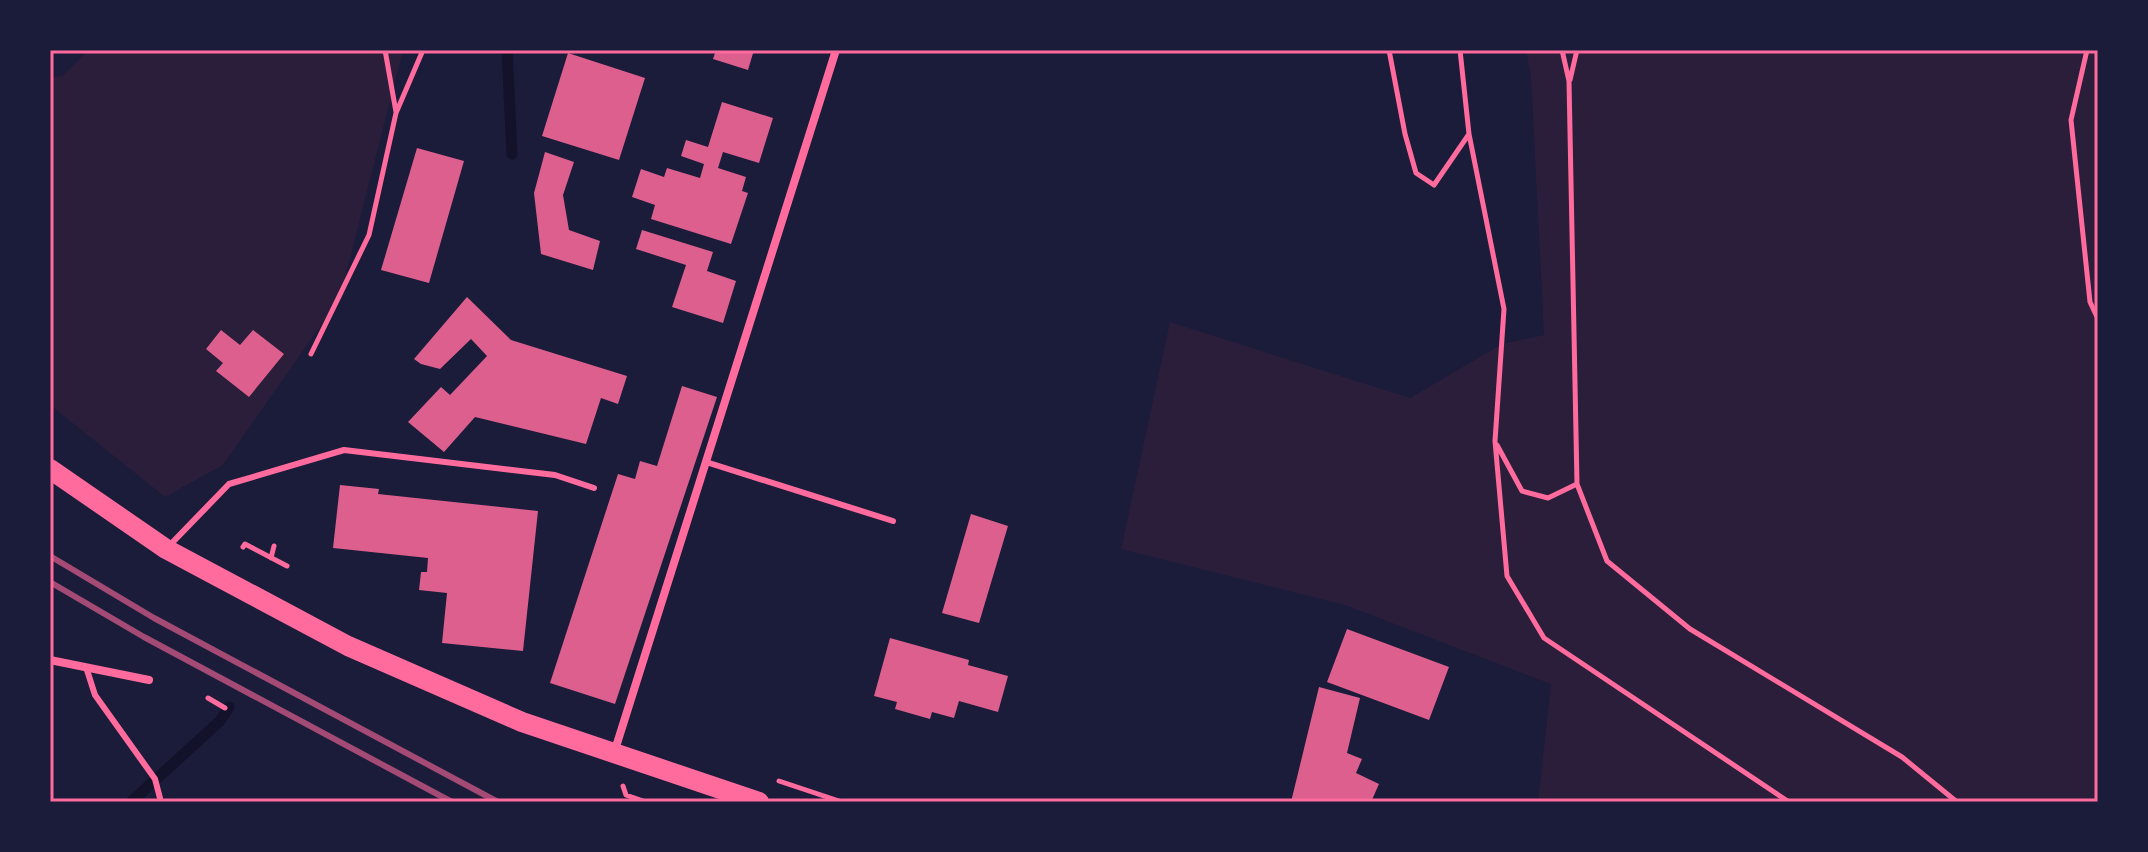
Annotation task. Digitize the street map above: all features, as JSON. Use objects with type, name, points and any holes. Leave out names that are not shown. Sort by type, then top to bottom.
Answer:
[{"type":"main road","points":[[50,469],[166,549],[348,646],[522,722],[759,802]]},
{"type":"street","points":[[614,754],[836,50]]},
{"type":"street","points":[[50,660],[149,680]]},
{"type":"lane","points":[[166,549],[229,484],[344,450],[555,475],[594,488]]},
{"type":"lane","points":[[706,462],[893,521]]},
{"type":"lane","points":[[86,667],[95,695],[158,784],[161,802]]},
{"type":"path","points":[[385,50],[396,113]]},
{"type":"path","points":[[311,354],[369,235],[396,113],[423,50]]},
{"type":"path","points":[[1389,50],[1416,173],[1434,185],[1469,134]]},
{"type":"path","points":[[1460,50],[1469,134],[1504,309],[1495,441],[1507,576],[1544,638],[1789,802]]},
{"type":"path","points":[[1562,50],[1569,81],[1577,484],[1607,561],[1690,629],[1902,757],[1957,802]]},
{"type":"path","points":[[1569,81],[1577,50]]},
{"type":"path","points":[[2087,50],[2071,120],[2090,302],[2098,319]]},
{"type":"path","points":[[1495,441],[1522,491],[1548,498],[1577,484]]},
{"type":"path","points":[[243,547],[245,544],[287,566]]},
{"type":"path","points":[[271,558],[274,546]]},
{"type":"path","points":[[208,698],[225,708]]},
{"type":"shaded area","points":[[89,50],[403,50],[340,298],[223,465],[165,497],[50,405],[50,77],[63,76]]},
{"type":"shaded area","points":[[1526,50],[2098,50],[2098,802],[1538,802],[1551,684],[1345,605],[1121,549],[1170,322],[1410,398],[1502,344],[1544,335],[1531,77]]},
{"type":"building","points":[[716,50],[754,50],[748,70],[713,59]]},
{"type":"building","points":[[568,53],[645,78],[619,160],[542,136]]},
{"type":"building","points":[[722,102],[773,118],[759,163],[723,152],[718,168],[746,177],[742,191],[748,193],[731,244],[651,219],[655,205],[632,197],[641,169],[664,177],[667,168],[700,178],[704,164],[681,156],[686,140],[708,147]]},
{"type":"building","points":[[417,148],[464,161],[429,283],[381,270]]},
{"type":"building","points":[[545,152],[574,162],[563,195],[569,230],[600,241],[593,270],[541,254],[534,193]]},
{"type":"building","points":[[642,230],[713,252],[707,271],[736,281],[723,323],[672,307],[686,265],[636,249]]},
{"type":"building","points":[[467,297],[511,340],[627,376],[618,404],[601,398],[586,444],[475,417],[444,452],[408,422],[441,387],[450,395],[487,356],[471,339],[440,369],[414,359]]},
{"type":"building","points":[[221,330],[240,345],[253,330],[284,354],[249,397],[216,371],[223,363],[206,349]]},
{"type":"building","points":[[682,386],[717,397],[615,704],[550,683],[618,474],[635,479],[640,461],[657,466]]},
{"type":"building","points":[[340,485],[379,489],[378,494],[538,511],[523,651],[442,643],[447,593],[419,590],[421,572],[427,572],[428,558],[333,548]]},
{"type":"building","points":[[971,514],[1008,526],[979,623],[942,613]]},
{"type":"building","points":[[1347,629],[1449,667],[1429,720],[1327,682]]},
{"type":"building","points":[[890,638],[969,660],[968,665],[1008,676],[998,712],[959,701],[954,718],[932,712],[930,719],[895,709],[897,702],[874,696]]},
{"type":"building","points":[[1319,687],[1360,698],[1347,753],[1362,759],[1356,773],[1379,784],[1371,802],[1291,802]]},
{"type":"waterway","points":[[507,50],[512,154]]},
{"type":"waterway","points":[[131,802],[220,721],[229,707]]},
{"type":"railway","points":[[50,556],[154,618],[498,802]]},
{"type":"railway","points":[[50,582],[144,637],[452,802]]}]
